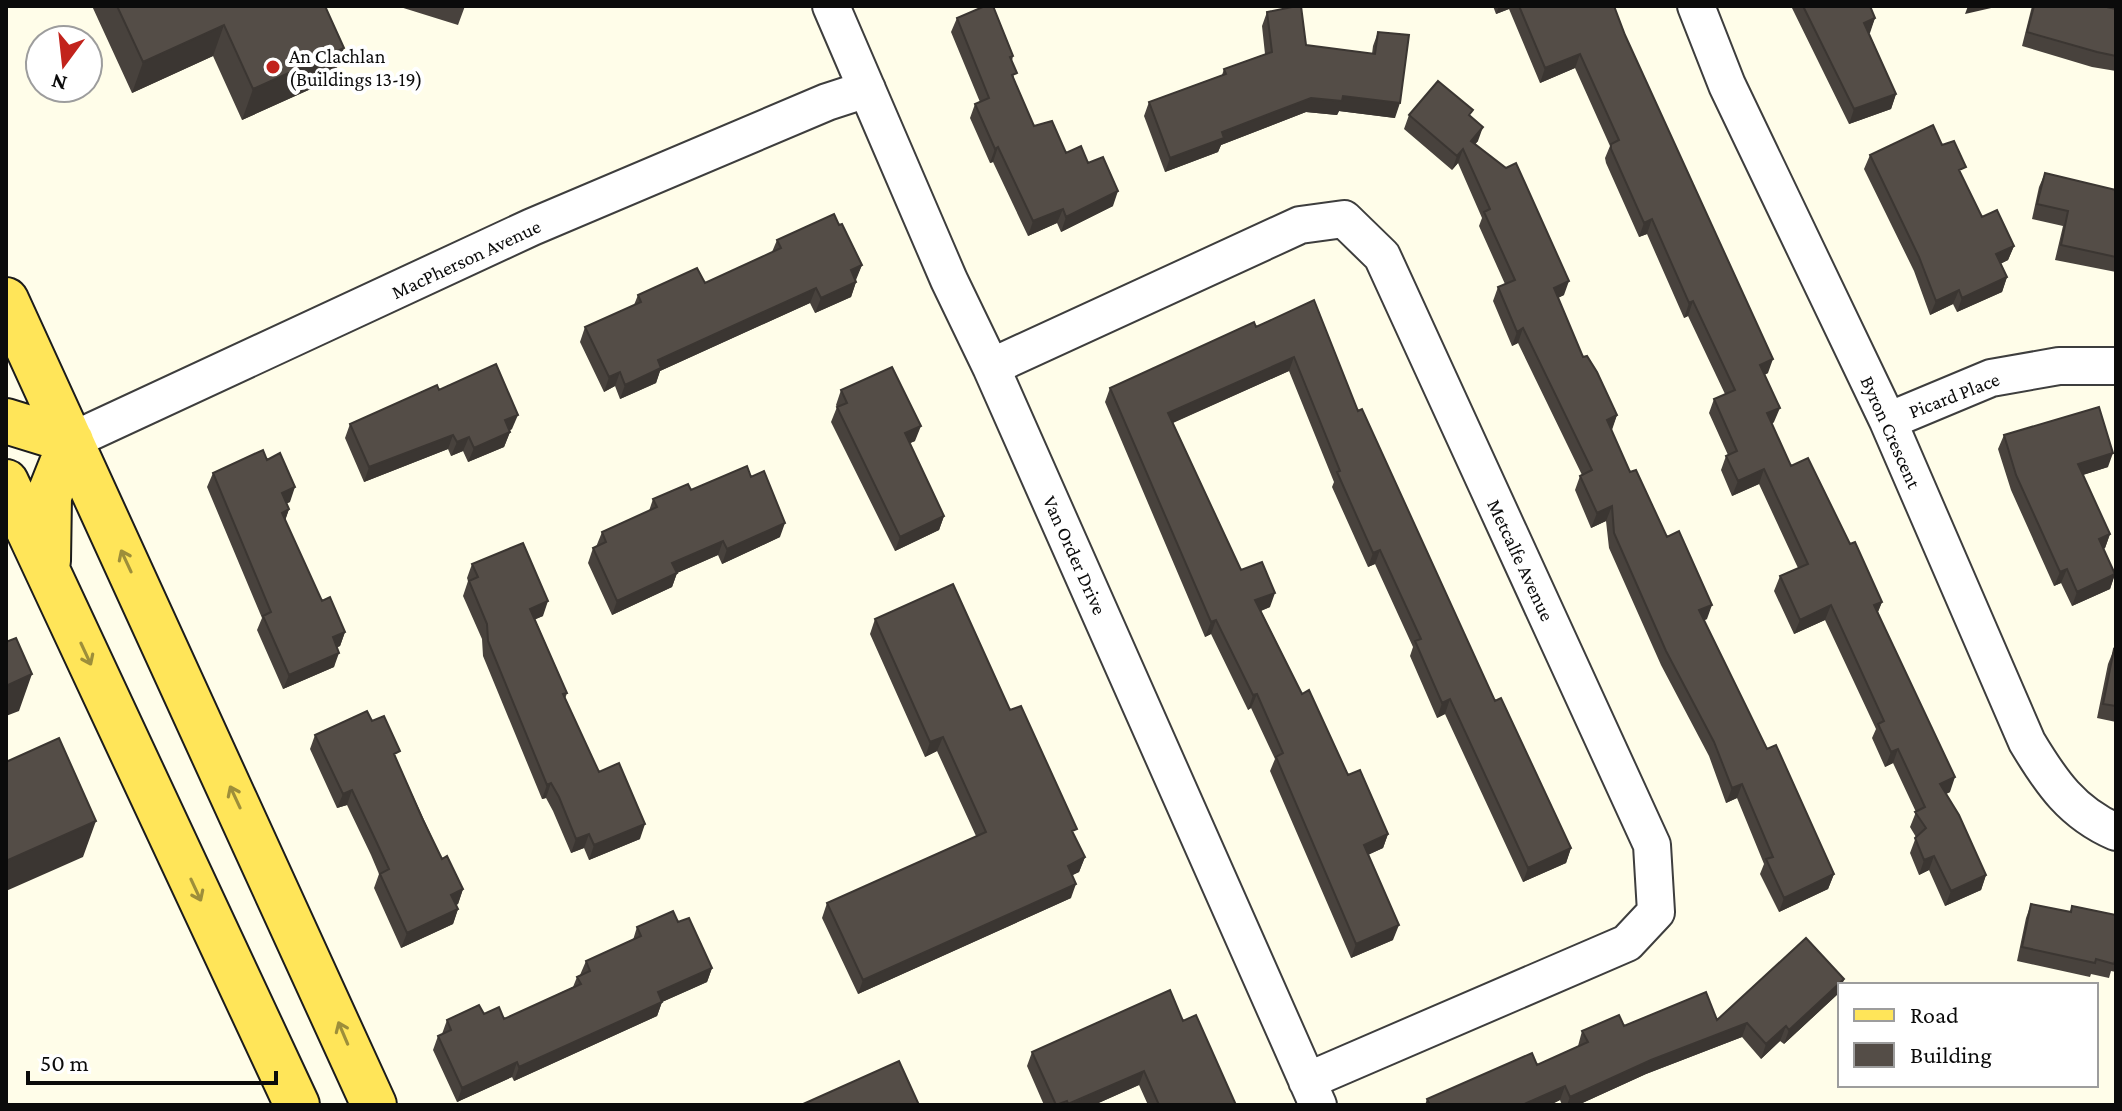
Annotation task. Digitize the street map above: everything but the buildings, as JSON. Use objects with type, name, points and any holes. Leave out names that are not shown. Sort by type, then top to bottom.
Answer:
[{"type":"main road","points":[[6,300],[374,1105]]},
{"type":"main road","points":[[6,421],[71,441]]},
{"type":"main road","points":[[47,571],[49,496],[71,441]]},
{"type":"main road","points":[[6,482],[297,1105]]},
{"type":"street","name":"Van Order Drive","points":[[831,6],[949,280],[991,367],[1312,1093]]},
{"type":"street","name":"Byron Crescent","points":[[1696,6],[1727,85],[1888,421],[2027,742],[2053,786],[2079,812],[2116,832]]},
{"type":"street","name":"MacPherson Avenue","points":[[71,441],[532,227],[827,102],[867,89]]},
{"type":"street","name":"Metcalfe Avenue","points":[[991,367],[1300,225],[1344,219],[1382,256],[1652,845],[1656,912],[1627,943],[1312,1093]]},
{"type":"street","name":"Picard Place","points":[[1888,421],[1991,378],[2059,366],[2116,366]]},
{"type":"place","name":"An Clachlan (Buildings 13-19)","points":[[273,67]]}]
